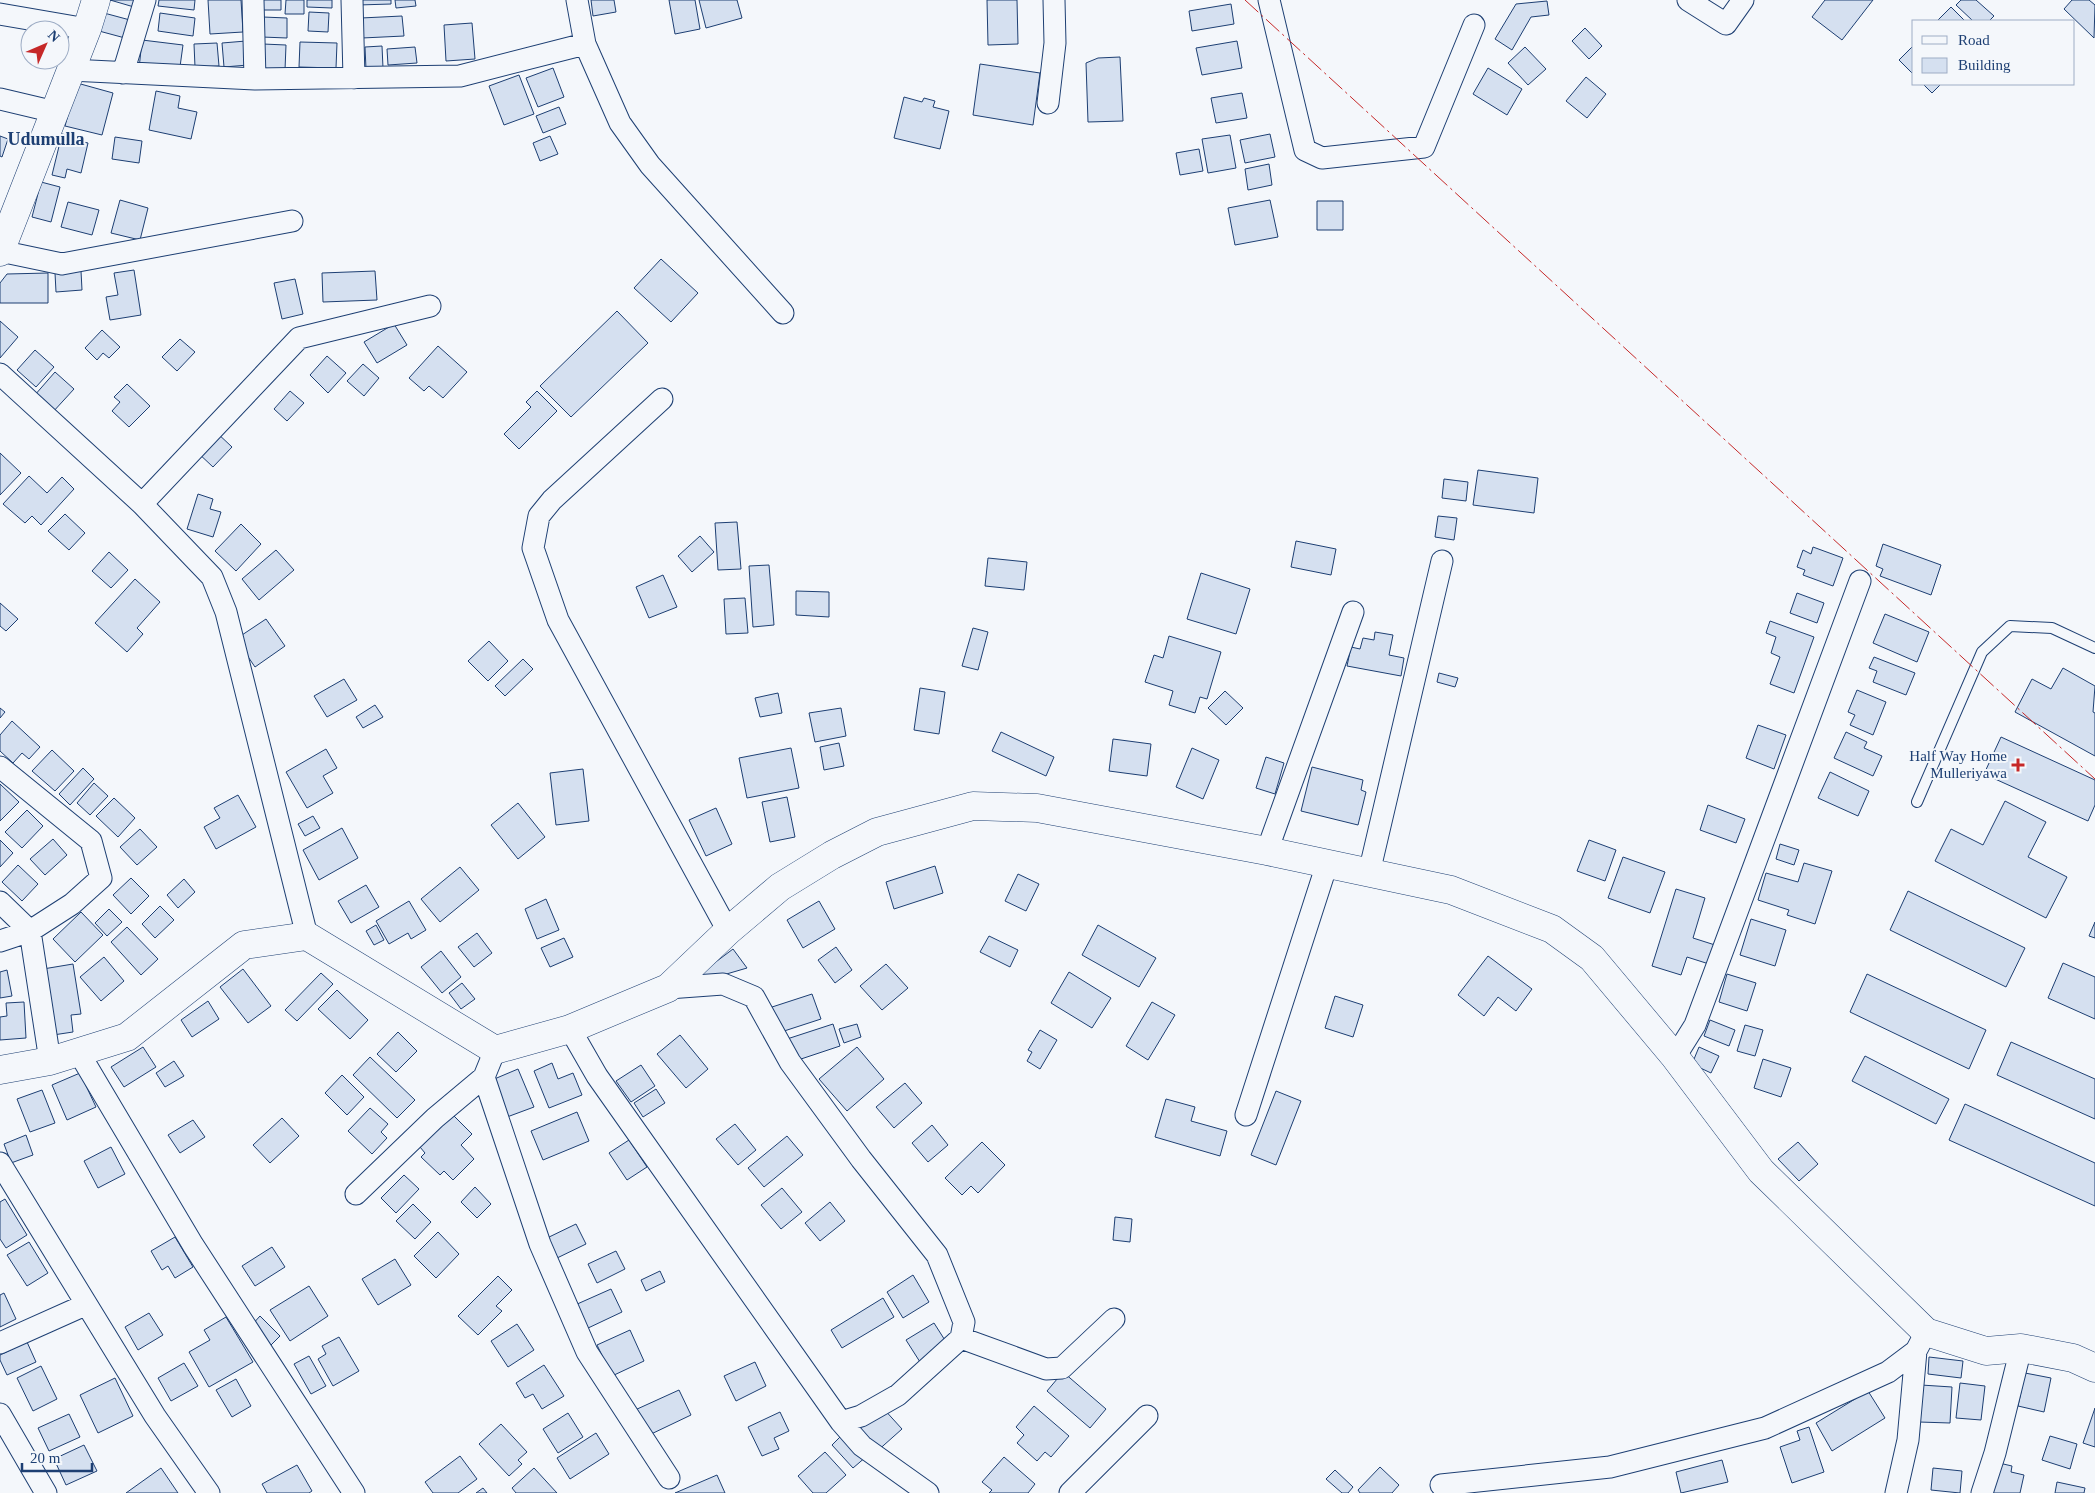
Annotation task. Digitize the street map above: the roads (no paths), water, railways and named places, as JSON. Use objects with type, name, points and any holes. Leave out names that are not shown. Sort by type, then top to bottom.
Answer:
[{"type":"street","points":[[96,0],[87,29],[0,252],[62,264],[292,221]]},
{"type":"street","points":[[123,73],[145,0]]},
{"type":"street","points":[[253,0],[255,79]]},
{"type":"street","points":[[352,0],[354,78]]},
{"type":"street","points":[[577,0],[584,44],[620,123],[650,165],[783,313]]},
{"type":"street","points":[[1048,103],[1055,43],[1054,0]]},
{"type":"street","points":[[1269,0],[1305,150],[1322,158],[1424,147],[1474,25]]},
{"type":"street","points":[[1688,0],[1726,24],[1744,0]]},
{"type":"street","points":[[0,14],[87,29]]},
{"type":"street","points":[[70,70],[255,79],[460,76],[584,44]]},
{"type":"street","points":[[0,99],[55,112]]},
{"type":"street","points":[[142,504],[300,338],[430,306]]},
{"type":"street","points":[[0,374],[142,504],[212,576],[226,612],[307,936]]},
{"type":"street","points":[[662,399],[552,500],[539,516],[533,548],[558,620],[728,931]]},
{"type":"street","points":[[1369,873],[1442,561]]},
{"type":"street","points":[[1675,1057],[1695,1025],[1860,582]]},
{"type":"street","points":[[1267,851],[1354,612]]},
{"type":"street","points":[[0,767],[90,842],[101,878],[72,904],[30,931],[0,942]]},
{"type":"street","points":[[668,988],[728,931],[780,887],[832,855],[877,832],[973,806],[1037,808],[1267,851],[1451,890],[1552,929],[1592,958],[1675,1057],[1761,1171],[1921,1341],[1986,1350],[2021,1348],[2073,1358],[2095,1368]]},
{"type":"street","points":[[1246,1115],[1327,864]]},
{"type":"street","points":[[0,902],[30,931],[50,1061]]},
{"type":"street","points":[[0,1070],[50,1061],[127,1037],[244,945],[307,936],[495,1050],[570,1029],[668,988],[723,984],[754,997],[790,1062],[937,1255],[964,1322],[960,1338],[898,1395],[861,1416],[841,1422]]},
{"type":"street","points":[[570,1029],[597,1076],[841,1422],[862,1446],[928,1493]]},
{"type":"street","points":[[356,1194],[435,1118],[484,1077],[495,1050]]},
{"type":"street","points":[[79,1053],[193,1245],[354,1493]]},
{"type":"street","points":[[484,1077],[540,1244],[587,1352],[669,1478]]},
{"type":"street","points":[[0,1163],[154,1416],[209,1493]]},
{"type":"street","points":[[0,1343],[85,1305]]},
{"type":"street","points":[[960,1338],[1046,1369],[1062,1368],[1114,1319]]},
{"type":"street","points":[[1441,1485],[1610,1467],[1765,1428],[1888,1372],[1921,1341]]},
{"type":"street","points":[[1896,1493],[1908,1440],[1921,1341]]},
{"type":"street","points":[[1982,1493],[1995,1453],[2021,1348]]},
{"type":"street","points":[[0,1414],[46,1493]]},
{"type":"street","points":[[1070,1493],[1147,1416]]},
{"type":"lane","points":[[1917,802],[1982,652],[2010,626],[2052,628],[2095,648]]},
{"type":"place","name":"Half Way Home Mulleriyawa","points":[[2018,765]]},
{"type":"district","name":"Udumulla","points":[[46,139]]}]
